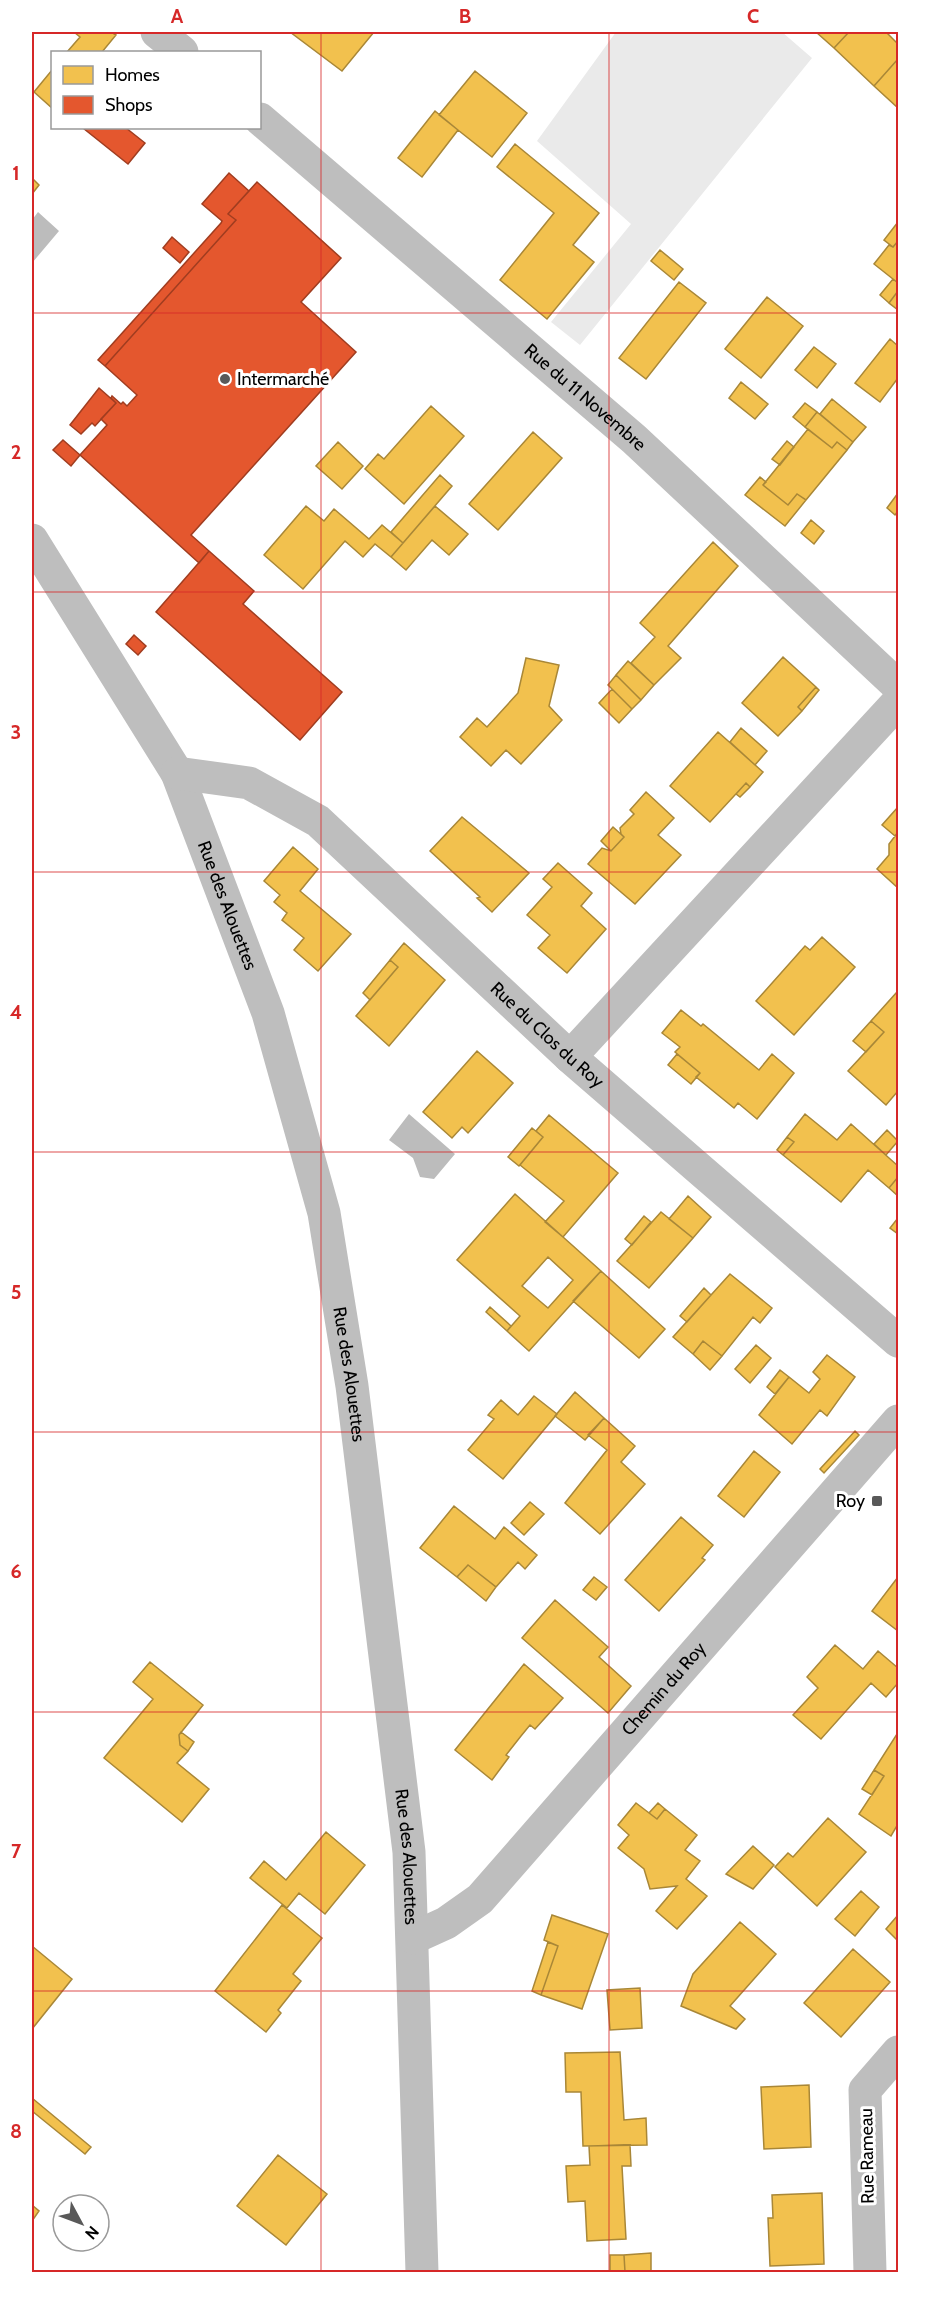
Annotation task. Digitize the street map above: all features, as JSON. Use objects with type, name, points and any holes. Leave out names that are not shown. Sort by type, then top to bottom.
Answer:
[{"type":"street","points":[[157,32],[181,51]]},
{"type":"street","name":"Rue du 11 Novembre","points":[[261,120],[634,439],[898,686]]},
{"type":"street","name":"Rue des Alouettes","points":[[32,540],[177,773],[268,1013],[324,1213],[352,1386],[410,1852],[422,2272]]},
{"type":"street","points":[[570,1057],[898,702]]},
{"type":"street","name":"Rue du Clos du Roy","points":[[177,773],[249,783],[318,821],[570,1057],[898,1341]]},
{"type":"street","name":"Chemin du Roy","points":[[413,1938],[446,1923],[480,1899],[898,1421]]},
{"type":"street","name":"Rue Rameau","points":[[870,2272],[865,2090],[898,2052]]},
{"type":"shaded area","points":[[616,32],[782,32],[812,58],[580,345],[551,322],[631,224],[537,141]]},
{"type":"shaded area","points":[[38,212],[59,231],[32,263],[32,220]]},
{"type":"shaded area","points":[[409,1114],[455,1154],[434,1179],[420,1177],[413,1158],[389,1140]]},
{"type":"building: Homes","points":[[74,32],[111,32],[116,35],[103,51],[68,51],[80,37]]},
{"type":"building: Homes","points":[[290,32],[374,32],[342,71]]},
{"type":"building: Homes","points":[[816,32],[849,32],[834,48]]},
{"type":"building: Homes","points":[[849,32],[886,32],[898,44],[898,59],[874,86],[834,48]]},
{"type":"building: Homes","points":[[898,59],[898,108],[874,86]]},
{"type":"building: Homes","points":[[51,71],[51,107],[34,92]]},
{"type":"building: Homes","points":[[475,71],[527,113],[492,157],[439,115]]},
{"type":"building: Homes","points":[[435,111],[458,130],[422,177],[398,158]]},
{"type":"building: Homes","points":[[515,144],[599,213],[573,245],[594,262],[547,319],[500,280],[554,213],[497,167]]},
{"type":"building: Homes","points":[[32,178],[39,185],[32,194]]},
{"type":"building: Homes","points":[[898,222],[898,241],[893,247],[884,240]]},
{"type":"building: Homes","points":[[898,241],[898,283],[874,264],[889,245],[893,247]]},
{"type":"building: Homes","points":[[660,250],[683,269],[674,280],[651,261]]},
{"type":"building: Homes","points":[[893,279],[898,283],[898,291],[889,303],[880,295]]},
{"type":"building: Homes","points":[[679,282],[706,303],[646,379],[619,358]]},
{"type":"building: Homes","points":[[898,291],[898,310],[889,303]]},
{"type":"building: Homes","points":[[767,297],[803,326],[761,378],[725,349]]},
{"type":"building: Homes","points":[[890,339],[898,346],[898,378],[880,402],[855,383]]},
{"type":"building: Homes","points":[[814,347],[836,364],[817,388],[795,370]]},
{"type":"building: Homes","points":[[741,382],[768,404],[755,419],[729,398]]},
{"type":"building: Homes","points":[[832,399],[866,427],[853,442],[820,414]]},
{"type":"building: Homes","points":[[805,403],[817,412],[805,427],[793,417]]},
{"type":"building: Homes","points":[[431,406],[464,436],[404,504],[365,469],[378,454],[384,459]]},
{"type":"building: Homes","points":[[817,412],[853,442],[847,450],[837,442],[832,448],[805,427]]},
{"type":"building: Homes","points":[[808,429],[832,448],[837,442],[847,450],[806,500],[797,494],[788,505],[763,485]]},
{"type":"building: Homes","points":[[533,432],[562,458],[498,530],[469,504]]},
{"type":"building: Homes","points":[[787,441],[794,447],[780,465],[772,459]]},
{"type":"building: Homes","points":[[338,442],[363,466],[342,489],[316,466]]},
{"type":"building: Homes","points":[[440,475],[452,486],[403,543],[391,532]]},
{"type":"building: Homes","points":[[760,477],[766,482],[763,485],[788,505],[797,494],[806,500],[785,526],[745,495]]},
{"type":"building: Homes","points":[[898,493],[898,511],[895,515],[887,508]]},
{"type":"building: Homes","points":[[306,506],[324,521],[334,509],[369,539],[382,525],[403,543],[391,557],[375,544],[363,557],[345,541],[303,589],[264,555]]},
{"type":"building: Homes","points":[[435,506],[468,534],[449,555],[432,540],[406,570],[391,557]]},
{"type":"building: Homes","points":[[811,520],[824,531],[814,544],[801,533]]},
{"type":"building: Homes","points":[[713,542],[738,566],[668,646],[681,658],[654,685],[631,663],[655,637],[640,623]]},
{"type":"building: Homes","points":[[783,657],[816,687],[798,707],[802,711],[778,736],[742,703]]},
{"type":"building: Homes","points":[[526,658],[559,665],[549,706],[562,720],[521,764],[506,750],[491,766],[460,737],[477,718],[487,727],[518,693]]},
{"type":"building: Homes","points":[[628,661],[654,685],[641,700],[616,675]]},
{"type":"building: Homes","points":[[616,675],[641,700],[632,709],[608,685]]},
{"type":"building: Homes","points":[[816,687],[819,690],[802,711],[798,707]]},
{"type":"building: Homes","points":[[612,689],[632,709],[619,723],[599,703]]},
{"type":"building: Homes","points":[[741,728],[767,751],[755,765],[730,742]]},
{"type":"building: Homes","points":[[718,732],[763,772],[750,787],[746,783],[710,822],[670,786]]},
{"type":"building: Homes","points":[[746,783],[750,787],[740,797],[736,794]]},
{"type":"building: Homes","points":[[646,792],[674,818],[658,835],[681,855],[635,904],[588,864],[602,848],[611,851],[624,837],[620,828],[634,814],[630,810]]},
{"type":"building: Homes","points":[[898,807],[898,832],[895,836],[882,825]]},
{"type":"building: Homes","points":[[462,817],[529,873],[492,912],[477,898],[480,897],[430,851]]},
{"type":"building: Homes","points":[[613,827],[624,837],[611,851],[601,841]]},
{"type":"building: Homes","points":[[898,832],[898,888],[877,869],[889,855],[889,844]]},
{"type":"building: Homes","points":[[293,847],[318,869],[300,891],[351,934],[318,971],[294,950],[304,938],[282,920],[287,913],[274,902],[280,895],[264,881]]},
{"type":"building: Homes","points":[[558,863],[592,893],[581,906],[606,929],[567,973],[538,948],[550,935],[527,915],[552,887],[543,879]]},
{"type":"building: Homes","points":[[822,937],[855,967],[794,1035],[756,1001],[805,946],[810,950]]},
{"type":"building: Homes","points":[[404,943],[445,980],[389,1046],[356,1016],[398,967],[390,960]]},
{"type":"building: Homes","points":[[390,960],[398,967],[370,1000],[363,993]]},
{"type":"building: Homes","points":[[897,992],[898,1091],[886,1105],[848,1071],[884,1032],[871,1021]]},
{"type":"building: Homes","points":[[681,1010],[701,1026],[703,1024],[759,1070],[772,1054],[794,1073],[757,1119],[738,1103],[734,1108],[696,1077],[700,1073],[675,1052],[680,1047],[662,1033]]},
{"type":"building: Homes","points":[[871,1021],[884,1032],[866,1052],[853,1041]]},
{"type":"building: Homes","points":[[477,1051],[513,1083],[468,1133],[462,1127],[452,1138],[423,1112]]},
{"type":"building: Homes","points":[[677,1054],[700,1073],[691,1084],[668,1065]]},
{"type":"building: Homes","points":[[805,1114],[837,1140],[851,1124],[898,1166],[898,1177],[889,1188],[868,1170],[841,1202],[783,1155],[794,1142],[787,1137]]},
{"type":"building: Homes","points":[[549,1115],[618,1173],[563,1237],[545,1222],[564,1201],[520,1165],[543,1137],[536,1131]]},
{"type":"building: Homes","points":[[532,1128],[543,1137],[519,1166],[508,1157]]},
{"type":"building: Homes","points":[[887,1130],[898,1141],[886,1155],[874,1144]]},
{"type":"building: Homes","points":[[787,1137],[794,1142],[783,1155],[777,1150]]},
{"type":"building: Homes","points":[[898,1177],[898,1196],[889,1188]]},
{"type":"building: Homes","points":[[515,1194],[601,1271],[529,1351],[507,1331],[520,1316],[457,1260]],"holes":[[[548,1257],[573,1280],[548,1308],[522,1286]]]},
{"type":"building: Homes","points":[[688,1196],[711,1217],[693,1238],[669,1219]]},
{"type":"building: Homes","points":[[661,1212],[693,1238],[649,1288],[617,1261]]},
{"type":"building: Homes","points":[[644,1216],[651,1222],[632,1245],[625,1239]]},
{"type":"building: Homes","points":[[898,1218],[898,1234],[890,1228]]},
{"type":"building: Homes","points":[[601,1271],[665,1329],[639,1358],[573,1301]]},
{"type":"building: Homes","points":[[730,1274],[772,1308],[760,1323],[753,1317],[722,1356],[703,1341],[693,1354],[673,1337]]},
{"type":"building: Homes","points":[[704,1288],[711,1295],[687,1322],[680,1316]]},
{"type":"building: Homes","points":[[490,1307],[511,1326],[507,1331],[486,1312]]},
{"type":"building: Homes","points":[[703,1341],[722,1356],[710,1370],[693,1354]]},
{"type":"building: Homes","points":[[756,1345],[771,1358],[750,1383],[735,1369]]},
{"type":"building: Homes","points":[[827,1355],[855,1377],[827,1416],[820,1410],[792,1444],[759,1415],[789,1377],[809,1393],[820,1379],[813,1372]]},
{"type":"building: Homes","points":[[780,1370],[789,1377],[775,1394],[767,1387]]},
{"type":"building: Homes","points":[[575,1392],[604,1418],[585,1440],[555,1416]]},
{"type":"building: Homes","points":[[534,1396],[557,1414],[503,1479],[468,1450],[494,1419],[488,1415],[501,1400],[518,1415]]},
{"type":"building: Homes","points":[[604,1418],[635,1446],[621,1462],[645,1484],[600,1534],[565,1503],[607,1450],[588,1435]]},
{"type":"building: Homes","points":[[855,1431],[859,1435],[824,1473],[820,1469]]},
{"type":"building: Homes","points":[[754,1451],[780,1472],[744,1517],[718,1496]]},
{"type":"building: Homes","points":[[530,1502],[544,1514],[524,1535],[511,1523]]},
{"type":"building: Homes","points":[[454,1506],[495,1539],[504,1527],[537,1555],[525,1569],[518,1562],[496,1587],[468,1565],[457,1577],[420,1548]]},
{"type":"building: Homes","points":[[681,1517],[713,1545],[702,1558],[705,1560],[659,1611],[625,1580]]},
{"type":"building: Homes","points":[[468,1565],[496,1587],[486,1601],[457,1577]]},
{"type":"building: Homes","points":[[594,1577],[607,1587],[596,1600],[583,1590]]},
{"type":"building: Homes","points":[[898,1577],[898,1631],[872,1611]]},
{"type":"building: Homes","points":[[555,1600],[608,1647],[599,1657],[631,1686],[608,1713],[522,1638]]},
{"type":"building: Homes","points":[[835,1645],[863,1669],[878,1651],[898,1668],[898,1683],[886,1697],[871,1683],[821,1739],[793,1715],[818,1688],[807,1677]]},
{"type":"building: Homes","points":[[150,1662],[203,1705],[179,1735],[180,1745],[188,1751],[177,1763],[209,1789],[182,1822],[104,1758],[153,1699],[133,1682]]},
{"type":"building: Homes","points":[[524,1664],[563,1698],[535,1729],[530,1725],[506,1755],[509,1757],[492,1780],[455,1750]]},
{"type":"building: Homes","points":[[181,1732],[194,1742],[188,1751],[180,1745]]},
{"type":"building: Homes","points":[[897,1734],[898,1824],[891,1836],[859,1814],[884,1776],[874,1770]]},
{"type":"building: Homes","points":[[874,1770],[884,1776],[872,1795],[862,1789]]},
{"type":"building: Homes","points":[[636,1803],[657,1819],[665,1809],[697,1835],[685,1850],[700,1861],[686,1879],[707,1896],[677,1929],[656,1911],[677,1886],[650,1889],[644,1869],[618,1848],[629,1835],[618,1825]]},
{"type":"building: Homes","points":[[658,1803],[665,1809],[657,1819],[649,1813]]},
{"type":"building: Homes","points":[[828,1818],[866,1852],[817,1906],[775,1867],[788,1853],[793,1857]]},
{"type":"building: Homes","points":[[326,1832],[365,1865],[325,1914],[299,1893],[287,1908],[250,1878],[264,1861],[286,1880]]},
{"type":"building: Homes","points":[[753,1846],[774,1865],[753,1889],[726,1874]]},
{"type":"building: Homes","points":[[861,1891],[879,1907],[855,1936],[835,1919]]},
{"type":"building: Homes","points":[[282,1905],[322,1938],[293,1974],[301,1981],[278,2010],[281,2013],[266,2032],[215,1991]]},
{"type":"building: Homes","points":[[552,1915],[608,1934],[582,2009],[541,1995],[558,1946],[544,1940]]},
{"type":"building: Homes","points":[[898,1915],[898,1941],[886,1929]]},
{"type":"building: Homes","points":[[740,1922],[776,1954],[730,2006],[745,2019],[736,2029],[681,2006],[693,1974]]},
{"type":"building: Homes","points":[[548,1942],[558,1946],[541,1995],[532,1991]]},
{"type":"building: Homes","points":[[32,1946],[72,1979],[32,2029]]},
{"type":"building: Homes","points":[[853,1949],[890,1982],[841,2037],[804,2003]]},
{"type":"building: Homes","points":[[640,1988],[642,2028],[610,2030],[607,1990]]},
{"type":"building: Homes","points":[[620,2052],[624,2120],[646,2118],[647,2145],[583,2146],[581,2092],[566,2092],[565,2053]]},
{"type":"building: Homes","points":[[809,2085],[811,2147],[764,2149],[761,2087]]},
{"type":"building: Homes","points":[[32,2098],[91,2147],[85,2154],[32,2111]]},
{"type":"building: Homes","points":[[630,2145],[631,2166],[622,2166],[626,2239],[587,2241],[585,2201],[568,2202],[566,2166],[590,2165],[589,2146]]},
{"type":"building: Homes","points":[[278,2155],[327,2194],[286,2245],[237,2206]]},
{"type":"building: Homes","points":[[822,2193],[824,2264],[770,2266],[768,2218],[773,2218],[772,2195]]},
{"type":"building: Homes","points":[[32,2205],[39,2211],[32,2221]]},
{"type":"building: Homes","points":[[651,2253],[651,2272],[625,2272],[624,2255]]},
{"type":"building: Homes","points":[[610,2255],[624,2255],[625,2272],[610,2272]]},
{"type":"building: Shops","points":[[84,129],[127,129],[145,143],[128,164]]},
{"type":"building: Shops","points":[[229,173],[249,191],[228,214],[236,220],[105,366],[98,360],[221,223],[222,221],[202,204]]},
{"type":"building: Shops","name":"Intermarché","points":[[257,182],[341,258],[301,302],[356,352],[191,535],[209,551],[199,563],[80,455],[107,425],[101,419],[116,403],[111,398],[112,396],[127,406],[137,395],[105,366],[236,220],[228,214]]},
{"type":"building: Shops","points":[[172,237],[189,252],[180,263],[163,248]]},
{"type":"building: Shops","points":[[99,388],[116,403],[95,426],[92,423],[81,434],[70,425]]},
{"type":"building: Shops","points":[[63,440],[80,455],[71,466],[53,450]]},
{"type":"building: Shops","points":[[209,551],[254,591],[243,604],[342,692],[300,740],[156,612]]},
{"type":"building: Shops","points":[[134,635],[146,646],[138,655],[126,644]]},
{"type":"place","name":"Intermarché","points":[[225,379]]},
{"type":"place","name":"Roy","points":[[877,1501]]}]
